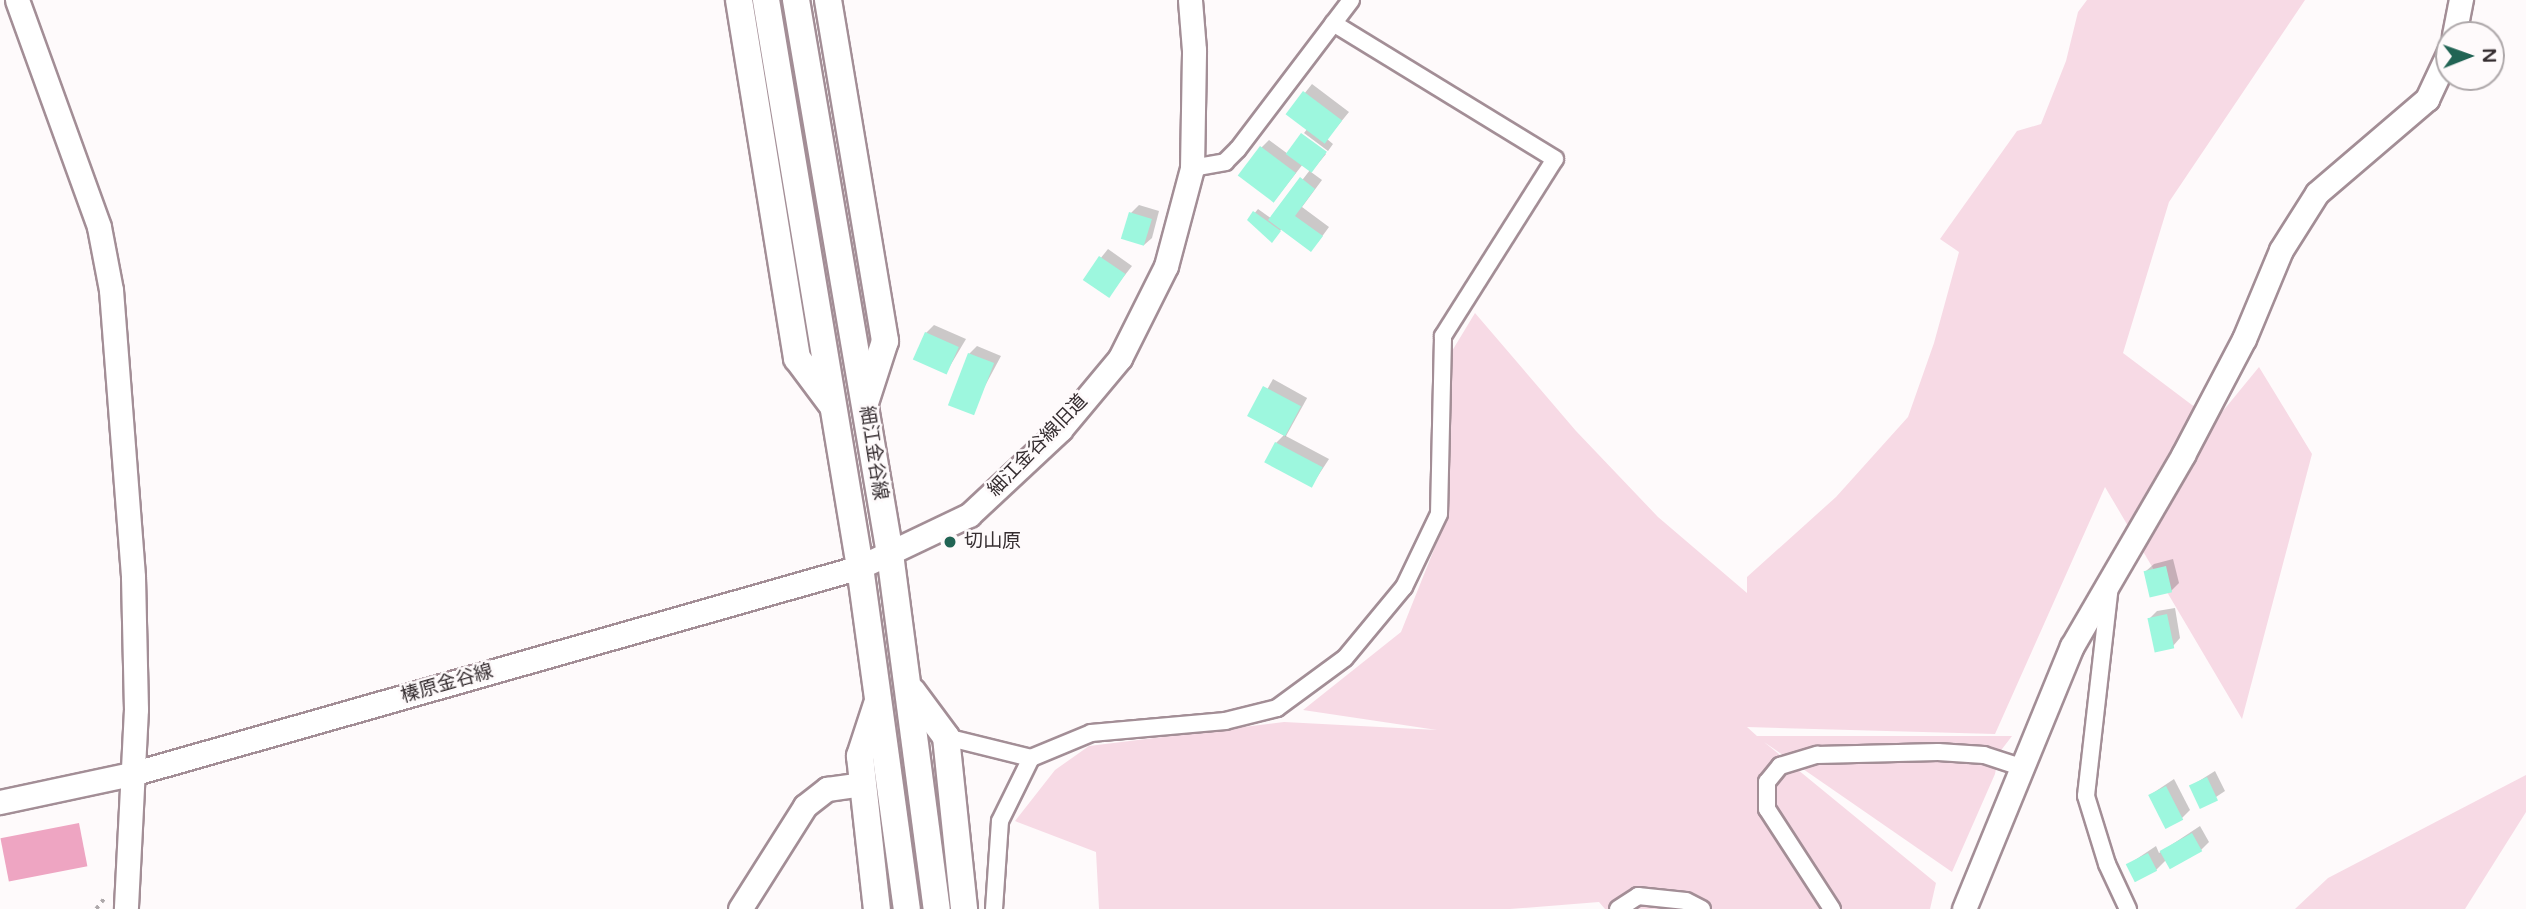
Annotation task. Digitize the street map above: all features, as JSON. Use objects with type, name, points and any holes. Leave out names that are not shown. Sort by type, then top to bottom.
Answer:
[{"type":"main road","points":[[739,0],[797,358],[833,406]]},
{"type":"main road","name":"細江金谷線","points":[[766,0],[860,567],[907,909]]},
{"type":"main road","name":"細江金谷線","points":[[796,0],[890,554],[911,690],[937,909]]},
{"type":"main road","points":[[828,0],[886,341],[865,402]]},
{"type":"main road","points":[[911,690],[946,737],[964,909]]},
{"type":"main road","points":[[877,909],[860,756],[878,699]]},
{"type":"street","points":[[17,0],[106,255],[133,577],[135,773],[126,909]]},
{"type":"street","name":"細江金谷線旧道","points":[[890,554],[969,515],[1060,430],[1120,358],[1166,266],[1192,168],[1194,50],[1190,0]]},
{"type":"street","points":[[1192,168],[1226,162],[1351,0]]},
{"type":"street","points":[[2457,21],[2461,0]]},
{"type":"street","points":[[946,737],[1031,758],[1091,733],[1224,721],[1277,708],[1299,695],[1345,659],[1404,587],[1439,514],[1443,336],[1555,159],[1333,23]]},
{"type":"street","points":[[1964,909],[2072,646],[2183,455],[2244,338],[2281,250],[2316,194],[2427,99],[2435,82]]},
{"type":"street","name":"榛原金谷線","points":[[0,802],[135,773],[860,567],[890,554]]},
{"type":"street","points":[[2110,582],[2086,796],[2107,863],[2127,909]]},
{"type":"street","points":[[1832,909],[1767,809],[1768,782],[1780,766],[1817,755],[1938,752],[1984,755],[2021,767]]},
{"type":"street","points":[[994,909],[1000,821],[1031,758]]},
{"type":"street","points":[[740,909],[805,806],[827,789],[862,784]]},
{"type":"street","points":[[1618,909],[1638,896],[1686,901],[1702,909]]},
{"type":"shaded area","points":[[2087,0],[2305,0],[2169,202],[2123,353],[2192,405],[2218,417],[2259,367],[2312,454],[2242,719],[2105,487],[1995,734],[1747,727],[1757,736],[2012,736],[1999,753],[1995,774],[1952,872],[1764,742],[1936,883],[1930,909],[1605,909],[1599,902],[1510,909],[1099,909],[1096,852],[1015,821],[1055,770],[1089,746],[1284,722],[1437,730],[1303,710],[1401,632],[1443,527],[1452,351],[1475,313],[1576,431],[1658,517],[1747,593],[1747,577],[1836,497],[1908,417],[1934,343],[1959,252],[1940,239],[2017,131],[2041,124],[2066,61],[2078,12]]},
{"type":"shaded area","points":[[2526,775],[2526,812],[2465,909],[2295,909],[2328,878]]},
{"type":"shaded area","points":[[79,823],[87,866],[9,881],[0,838]]},
{"type":"building","points":[[1303,91],[1342,120],[1325,144],[1286,114]]},
{"type":"building","points":[[1301,133],[1327,152],[1312,173],[1286,154]]},
{"type":"building","points":[[1260,146],[1296,173],[1274,203],[1238,176]]},
{"type":"building","points":[[1300,177],[1315,189],[1295,216],[1323,236],[1311,252],[1268,220]]},
{"type":"building","points":[[1253,211],[1281,231],[1272,243],[1247,220]]},
{"type":"building","points":[[1129,212],[1152,219],[1144,246],[1121,239]]},
{"type":"building","points":[[1099,256],[1126,274],[1109,298],[1083,280]]},
{"type":"building","points":[[925,332],[959,347],[947,374],[913,359]]},
{"type":"building","points":[[968,353],[994,363],[974,415],[948,405]]},
{"type":"building","points":[[1263,386],[1301,406],[1285,436],[1247,416]]},
{"type":"building","points":[[1275,442],[1323,467],[1312,488],[1264,462]]},
{"type":"building","points":[[2166,566],[2172,592],[2150,597],[2144,571]]},
{"type":"building","points":[[2167,614],[2174,648],[2155,652],[2147,618]]},
{"type":"building","points":[[2207,777],[2218,801],[2200,809],[2189,785]]},
{"type":"building","points":[[2166,786],[2183,820],[2165,829],[2148,795]]},
{"type":"building","points":[[2192,833],[2202,851],[2170,869],[2160,851]]},
{"type":"building","points":[[2148,853],[2157,871],[2135,882],[2126,864]]},
{"type":"place","name":"切山原","points":[[950,542]]}]
